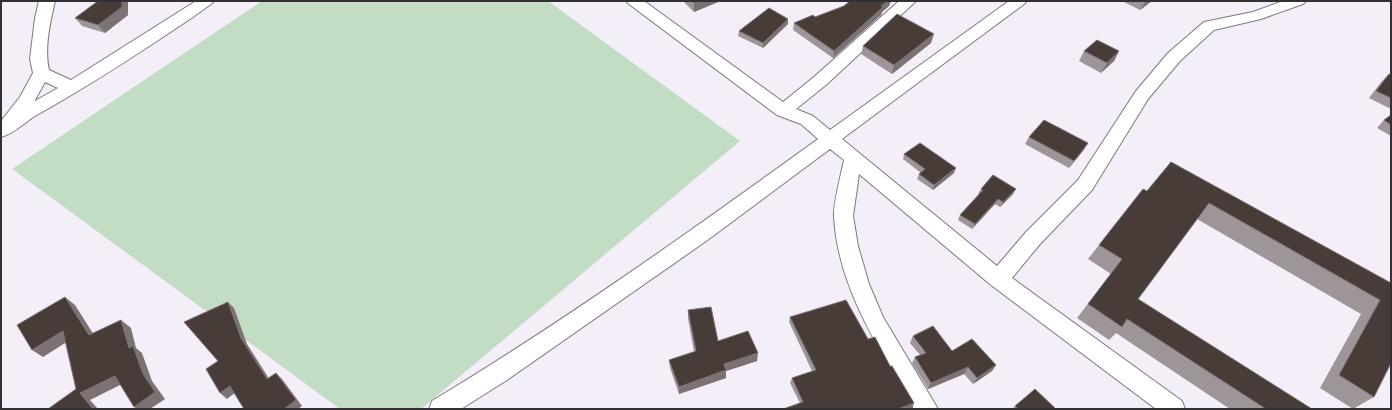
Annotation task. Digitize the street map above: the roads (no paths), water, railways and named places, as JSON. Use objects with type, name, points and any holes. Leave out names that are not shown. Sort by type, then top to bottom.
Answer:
[{"type":"street","points":[[3,126],[27,100],[41,73],[38,59],[43,18],[47,1]]},
{"type":"street","points":[[3,126],[40,107],[72,88],[206,1]]},
{"type":"street","points":[[634,1],[783,111],[806,120],[998,279],[1174,409]]},
{"type":"street","points":[[783,111],[820,81],[908,1]]},
{"type":"street","points":[[440,409],[499,374],[702,233],[831,140],[943,55],[1019,1]]},
{"type":"street","points":[[998,279],[1033,238],[1085,185],[1142,95],[1174,57],[1209,26],[1256,16],[1298,1]]},
{"type":"street","points":[[41,73],[72,88]]},
{"type":"street","points":[[853,158],[843,216],[848,246],[854,269],[875,322],[927,409]]}]
